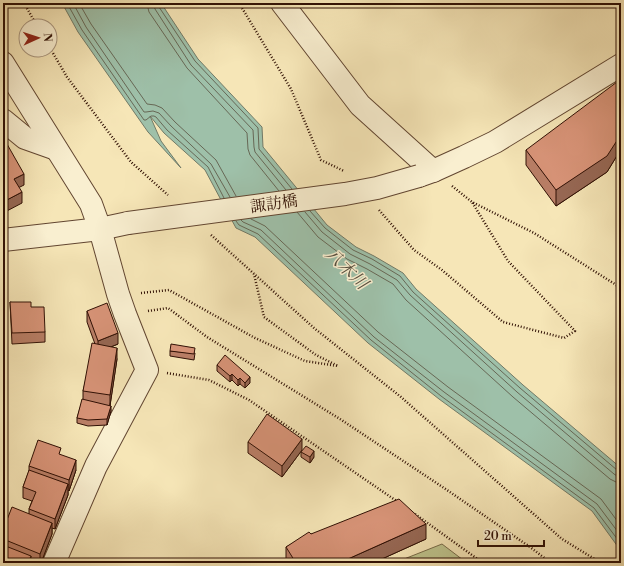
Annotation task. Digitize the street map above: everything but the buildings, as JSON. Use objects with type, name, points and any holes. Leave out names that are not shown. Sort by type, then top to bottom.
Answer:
[{"type":"street","points":[[282,3],[360,105],[426,173]]},
{"type":"street","points":[[3,63],[91,204],[122,304],[147,370],[96,466],[54,563]]},
{"type":"street","name":"諏訪橋","points":[[3,240],[100,229],[128,223],[345,194],[377,188],[426,173],[496,142],[621,65]]},
{"type":"street","points":[[3,120],[25,138],[56,149]]},
{"type":"path","points":[[24,3],[32,18]]},
{"type":"path","points":[[240,3],[291,89],[322,160],[348,172]]},
{"type":"path","points":[[56,58],[67,78],[131,162],[172,199]]},
{"type":"path","points":[[426,173],[472,202],[534,233],[621,288]]},
{"type":"path","points":[[378,208],[414,250],[442,270],[504,322],[564,338],[575,331],[508,260],[472,202]]},
{"type":"path","points":[[207,231],[314,328],[401,397],[562,539],[601,563]]},
{"type":"path","points":[[122,304],[169,290],[255,338],[298,358],[305,361],[338,366],[316,355],[264,317],[254,273]]},
{"type":"path","points":[[122,304],[168,308],[207,337],[340,419],[441,486],[551,563]]},
{"type":"path","points":[[147,370],[208,380],[249,400],[398,502]]},
{"type":"path","points":[[411,511],[483,563]]},
{"type":"shaded area","points":[[442,544],[467,563],[394,563]]},
{"type":"water","name":"八木川","points":[[62,3],[161,3],[198,59],[262,127],[263,147],[327,225],[356,247],[403,273],[416,289],[523,385],[621,468],[621,551],[592,511],[439,399],[368,343],[255,237],[236,228],[205,170],[164,133],[150,116],[161,141],[181,168],[148,132],[78,32]]}]
